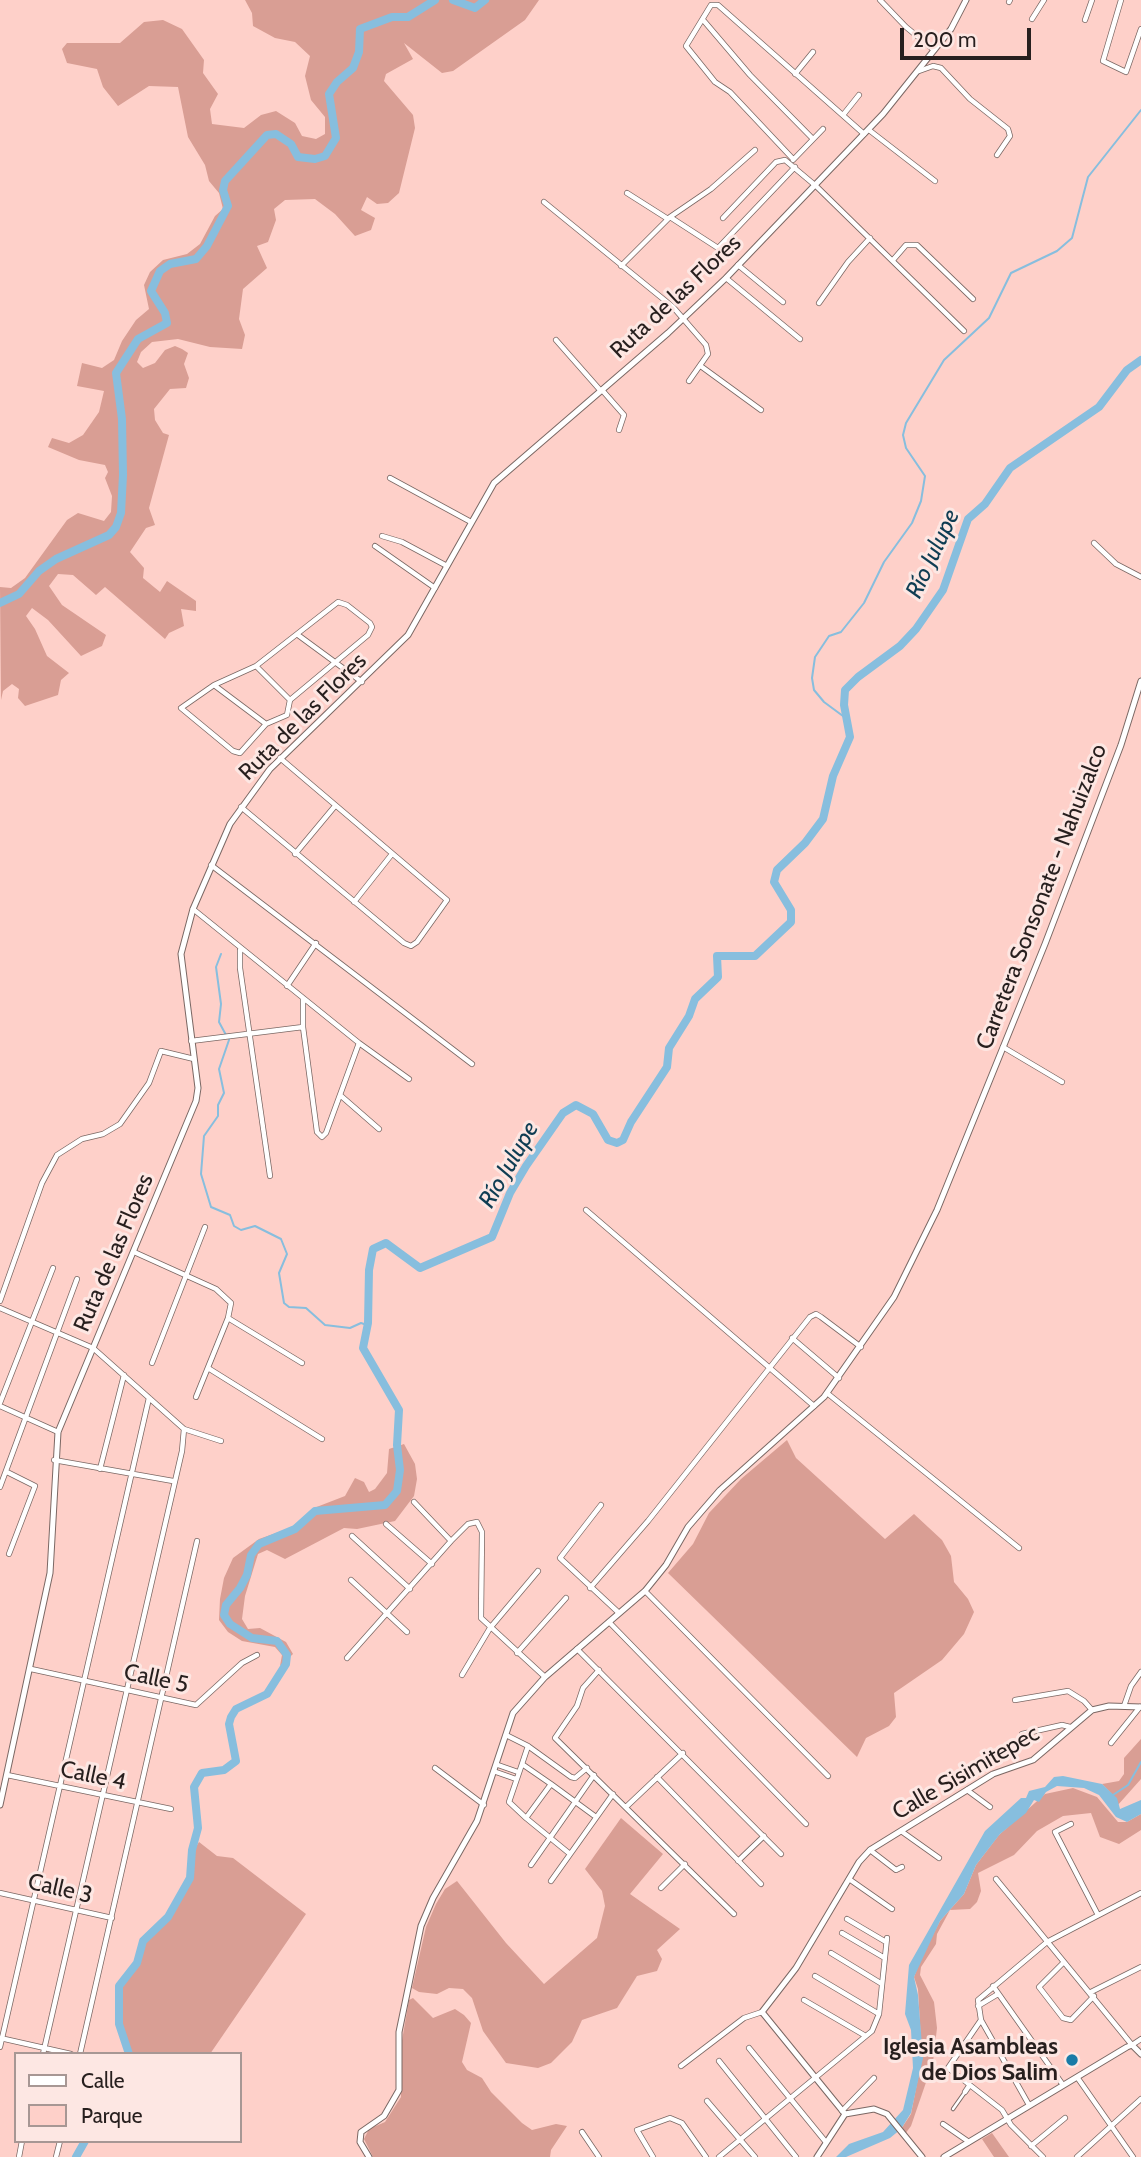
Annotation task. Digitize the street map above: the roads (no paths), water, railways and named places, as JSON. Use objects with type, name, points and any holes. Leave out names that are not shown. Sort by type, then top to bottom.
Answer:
[{"type":"main road","name":"Ruta de las Flores","points":[[0,1805],[50,1573],[54,1460],[58,1432],[196,1101],[194,1059],[181,954],[193,909],[240,807],[280,758],[408,635],[484,498],[504,473],[682,319],[816,186],[919,71],[951,29],[966,0]]},
{"type":"main road","name":"Carretera Sonsonate - Nahuizalco","points":[[369,2157],[360,2142],[361,2132],[384,2116],[399,2090],[399,2032],[421,1926],[484,1805],[516,1708],[545,1677],[645,1591],[666,1565],[688,1527],[720,1490],[827,1393],[888,1307],[925,1234],[1003,1047],[1112,769],[1141,681]]},
{"type":"main road","points":[[1092,1710],[1140,1707]]},
{"type":"main road","name":"Calle Sisimitepec","points":[[762,2012],[796,1968],[848,1878],[870,1850],[1001,1770],[1033,1760],[1092,1710]]},
{"type":"main road","points":[[762,2012],[844,2113]]},
{"type":"main road","points":[[944,2157],[1132,2045],[1141,2054]]},
{"type":"main road","points":[[817,2157],[844,2113],[874,2109],[891,2119],[922,2157]]},
{"type":"street","points":[[880,0],[906,27],[934,50]]},
{"type":"street","points":[[1032,19],[1044,0]]},
{"type":"street","points":[[1085,20],[1092,0]]},
{"type":"street","points":[[1121,0],[1103,61],[1126,72],[1141,29]]},
{"type":"street","points":[[935,181],[843,115],[718,5],[712,5],[704,21],[686,42],[689,51],[715,82],[730,92],[793,163],[964,331]]},
{"type":"street","points":[[704,21],[750,75],[813,139]]},
{"type":"street","points":[[795,74],[813,52]]},
{"type":"street","points":[[919,71],[933,66],[941,68],[970,99],[1008,130],[1010,136],[997,155]]},
{"type":"street","points":[[843,115],[859,95]]},
{"type":"street","points":[[627,193],[718,248],[823,129]]},
{"type":"street","points":[[621,266],[669,218],[711,189],[755,150]]},
{"type":"street","points":[[723,218],[776,162],[782,160],[793,163]]},
{"type":"street","points":[[544,202],[673,307],[708,349],[702,367],[689,381]]},
{"type":"street","points":[[819,303],[841,271],[870,238]]},
{"type":"street","points":[[893,260],[906,245],[917,245],[973,299]]},
{"type":"street","points":[[738,265],[783,302]]},
{"type":"street","points":[[726,278],[800,339]]},
{"type":"street","points":[[556,340],[624,415],[619,430]]},
{"type":"street","points":[[702,367],[761,411]]},
{"type":"street","points":[[390,478],[471,522]]},
{"type":"street","points":[[382,536],[402,542],[447,566]]},
{"type":"street","points":[[1094,543],[1116,564],[1141,577]]},
{"type":"street","points":[[375,546],[435,588]]},
{"type":"street","points":[[334,604],[347,605],[370,623],[371,631],[290,700],[287,715],[266,724],[243,751],[237,753],[183,712],[186,702],[214,685],[256,666],[298,635],[334,604]]},
{"type":"street","points":[[298,635],[362,682]]},
{"type":"street","points":[[256,666],[290,700]]},
{"type":"street","points":[[214,685],[266,724]]},
{"type":"street","points":[[240,807],[404,943],[411,946],[417,942],[447,900],[280,758]]},
{"type":"street","points":[[295,854],[335,806]]},
{"type":"street","points":[[354,902],[392,854]]},
{"type":"street","points":[[212,865],[472,1064]]},
{"type":"street","points":[[193,909],[240,950],[409,1079]]},
{"type":"street","points":[[287,986],[316,943]]},
{"type":"street","points":[[240,950],[240,968],[270,1176]]},
{"type":"street","points":[[303,998],[303,1027],[317,1132],[322,1137],[359,1043]]},
{"type":"street","points":[[191,1041],[303,1027]]},
{"type":"street","points":[[1003,1047],[1062,1083]]},
{"type":"street","points":[[0,1301],[42,1183],[57,1155],[82,1139],[103,1134],[120,1124],[149,1083],[161,1051],[194,1059]]},
{"type":"street","points":[[340,1095],[379,1129]]},
{"type":"street","points":[[586,1210],[814,1406]]},
{"type":"street","points":[[152,1363],[205,1227]]},
{"type":"street","points":[[134,1252],[216,1289],[228,1298],[231,1309],[196,1397]]},
{"type":"street","points":[[53,1268],[0,1404],[58,1432]]},
{"type":"street","points":[[0,1487],[78,1279]]},
{"type":"street","points":[[0,1308],[93,1348],[184,1429],[221,1441]]},
{"type":"street","points":[[590,1588],[648,1521],[792,1338],[816,1314],[861,1348]]},
{"type":"street","points":[[228,1318],[302,1363]]},
{"type":"street","points":[[792,1338],[839,1378]]},
{"type":"street","points":[[208,1368],[322,1439]]},
{"type":"street","points":[[100,1469],[124,1376]]},
{"type":"street","points":[[827,1393],[1019,1548]]},
{"type":"street","points":[[0,2047],[149,1398]]},
{"type":"street","points":[[1,2038],[44,2051],[184,1429]]},
{"type":"street","points":[[54,1460],[173,1481]]},
{"type":"street","points":[[7,1472],[35,1486],[9,1554]]},
{"type":"street","points":[[414,1502],[452,1541]]},
{"type":"street","points":[[601,1504],[560,1558],[619,1613]]},
{"type":"street","points":[[347,1658],[473,1521],[481,1525],[480,1612],[490,1628],[545,1677]]},
{"type":"street","points":[[386,1524],[432,1564]]},
{"type":"street","points":[[352,1536],[410,1589]]},
{"type":"street","points":[[80,2052],[197,1541]]},
{"type":"street","points":[[462,1675],[490,1628],[538,1572]]},
{"type":"street","points":[[351,1580],[407,1632]]},
{"type":"street","points":[[645,1591],[828,1776]]},
{"type":"street","points":[[517,1653],[566,1598]]},
{"type":"street","points":[[610,1622],[806,1824]]},
{"type":"street","points":[[577,1648],[781,1854]]},
{"type":"street","name":"Calle 5","points":[[31,1669],[162,1700],[196,1705],[242,1663],[257,1655]]},
{"type":"street","points":[[599,1670],[583,1688],[577,1706],[555,1738],[734,1914]]},
{"type":"street","points":[[1124,1706],[1130,1686],[1141,1672]]},
{"type":"street","points":[[1015,1700],[1068,1691],[1092,1710]]},
{"type":"street","points":[[1111,1743],[1140,1707]]},
{"type":"street","points":[[1022,1734],[1062,1725],[1070,1727]]},
{"type":"street","points":[[506,1735],[528,1746],[571,1777],[575,1778],[587,1768]]},
{"type":"street","points":[[528,1746],[509,1802],[570,1854]]},
{"type":"street","points":[[626,1807],[683,1753]]},
{"type":"street","points":[[522,1764],[596,1817]]},
{"type":"street","points":[[498,1765],[518,1772]]},
{"type":"street","points":[[435,1768],[484,1805]]},
{"type":"street","points":[[496,1772],[516,1779]]},
{"type":"street","name":"Calle 4","points":[[7,1775],[171,1809]]},
{"type":"street","points":[[531,1865],[594,1775]]},
{"type":"street","points":[[657,1777],[761,1884]]},
{"type":"street","points":[[526,1818],[551,1784]]},
{"type":"street","points":[[967,1790],[990,1807]]},
{"type":"street","points":[[551,1881],[613,1794]]},
{"type":"street","points":[[1071,1824],[1055,1832],[1098,1915]]},
{"type":"street","points":[[901,1831],[939,1858]]},
{"type":"street","points":[[738,1861],[764,1836]]},
{"type":"street","points":[[870,1850],[895,1870],[902,1867]]},
{"type":"street","points":[[660,1888],[685,1864]]},
{"type":"street","points":[[848,1878],[892,1909]]},
{"type":"street","points":[[996,1879],[1132,2045],[1141,2039]]},
{"type":"street","points":[[1029,2105],[981,2020],[977,2008],[982,1996],[1047,1942],[1141,1892]]},
{"type":"street","name":"Calle 3","points":[[0,1893],[112,1918]]},
{"type":"street","points":[[719,2157],[872,2031],[879,2014],[883,1957],[887,1940],[848,1919]]},
{"type":"street","points":[[842,1933],[883,1957]]},
{"type":"street","points":[[831,1954],[882,1984]]},
{"type":"street","points":[[1064,1962],[1039,1987],[1063,2018],[1071,2020],[1092,1994],[1141,1967]]},
{"type":"street","points":[[815,1976],[879,2014]]},
{"type":"street","points":[[993,1986],[1063,2085]]},
{"type":"street","points":[[977,2008],[998,1993]]},
{"type":"street","points":[[804,2000],[864,2035]]},
{"type":"street","points":[[681,2066],[744,2018],[762,2012]]},
{"type":"street","points":[[981,2020],[947,2068],[1002,2110],[1043,2157]]},
{"type":"street","points":[[749,2048],[825,2141]]},
{"type":"street","points":[[719,2061],[796,2157]]},
{"type":"street","points":[[1077,2077],[1133,2157]]},
{"type":"street","points":[[844,2113],[874,2078]]},
{"type":"street","points":[[953,2109],[969,2086]]},
{"type":"street","points":[[1077,2157],[1141,2100]]},
{"type":"street","points":[[707,2101],[755,2157]]},
{"type":"street","points":[[653,2157],[637,2130],[670,2118],[682,2123],[706,2157]]},
{"type":"street","points":[[1031,2146],[1065,2118]]},
{"type":"street","points":[[943,2124],[969,2143]]},
{"type":"street","points":[[582,2132],[599,2157]]},
{"type":"water","points":[[1063,1776],[1102,1784],[1117,1798],[1120,1809],[1141,1800],[1141,1814],[1127,1822],[1116,1817],[1099,1795],[1084,1788],[1057,1786],[1046,1792],[1039,1802],[1034,1800],[1026,1813],[1000,1834],[976,1865],[964,1894],[940,1921],[914,1977],[923,2058],[911,2113],[901,2129],[890,2138],[846,2157],[836,2157],[849,2144],[883,2132],[903,2110],[913,2068],[911,2030],[905,2014],[909,1965],[985,1831],[1021,1798],[1026,1798],[1029,1791],[1045,1787],[1054,1777]]},
{"type":"waterway","points":[[0,603],[19,594],[39,571],[56,559],[109,535],[116,527],[121,513],[123,475],[122,419],[116,373],[138,339],[167,323],[165,313],[151,291],[160,271],[170,264],[196,259],[207,246],[228,206],[223,190],[225,181],[267,135],[276,134],[291,144],[298,157],[315,159],[325,156],[336,138],[329,94],[337,82],[353,68],[359,52],[360,29],[392,17],[408,17],[435,0]]},
{"type":"waterway","points":[[453,0],[475,8],[485,0]]},
{"type":"waterway","points":[[847,719],[824,702],[814,690],[812,678],[815,657],[829,636],[841,632],[864,603],[884,562],[912,523],[921,501],[925,476],[906,448],[903,435],[906,423],[944,360],[989,318],[1011,273],[1057,251],[1072,238],[1088,177],[1141,110]]},
{"type":"waterway","name":"Río Julupe","points":[[128,2052],[119,2024],[119,1986],[137,1963],[143,1941],[168,1917],[190,1878],[192,1850],[198,1828],[194,1787],[202,1773],[224,1770],[236,1761],[229,1724],[231,1717],[236,1709],[267,1694],[286,1664],[287,1655],[277,1641],[252,1638],[230,1624],[224,1615],[226,1605],[240,1588],[247,1575],[251,1555],[259,1544],[295,1529],[315,1511],[385,1505],[397,1491],[400,1470],[397,1445],[399,1410],[363,1348],[368,1323],[369,1270],[373,1249],[386,1243],[420,1268],[492,1237],[510,1193],[526,1166],[563,1113],[576,1105],[593,1114],[608,1140],[617,1143],[623,1140],[631,1122],[667,1067],[669,1048],[689,1016],[695,999],[718,977],[717,956],[755,956],[791,922],[791,910],[774,882],[777,870],[805,843],[823,819],[833,776],[850,737],[844,705],[845,690],[900,646],[916,629],[943,590],[968,519],[985,504],[1010,468],[1099,407],[1127,370],[1141,360]]},
{"type":"waterway","points":[[221,954],[216,967],[221,1004],[219,1022],[226,1035]]},
{"type":"waterway","points":[[229,1040],[219,1069],[224,1093],[218,1105],[218,1116],[204,1136],[201,1174],[211,1207],[230,1215],[234,1226],[241,1230],[255,1226],[281,1239],[287,1254],[279,1273],[284,1303],[289,1307],[306,1308],[325,1325],[350,1328],[361,1323],[367,1325]]},
{"type":"waterway","points":[[1113,1795],[1128,1785],[1141,1762]]},
{"type":"waterway","name":"Río Julupe","points":[[76,2157],[84,2143]]},
{"type":"place","name":"Iglesia Asambleas de Dios Salim","points":[[1072,2060]]}]
